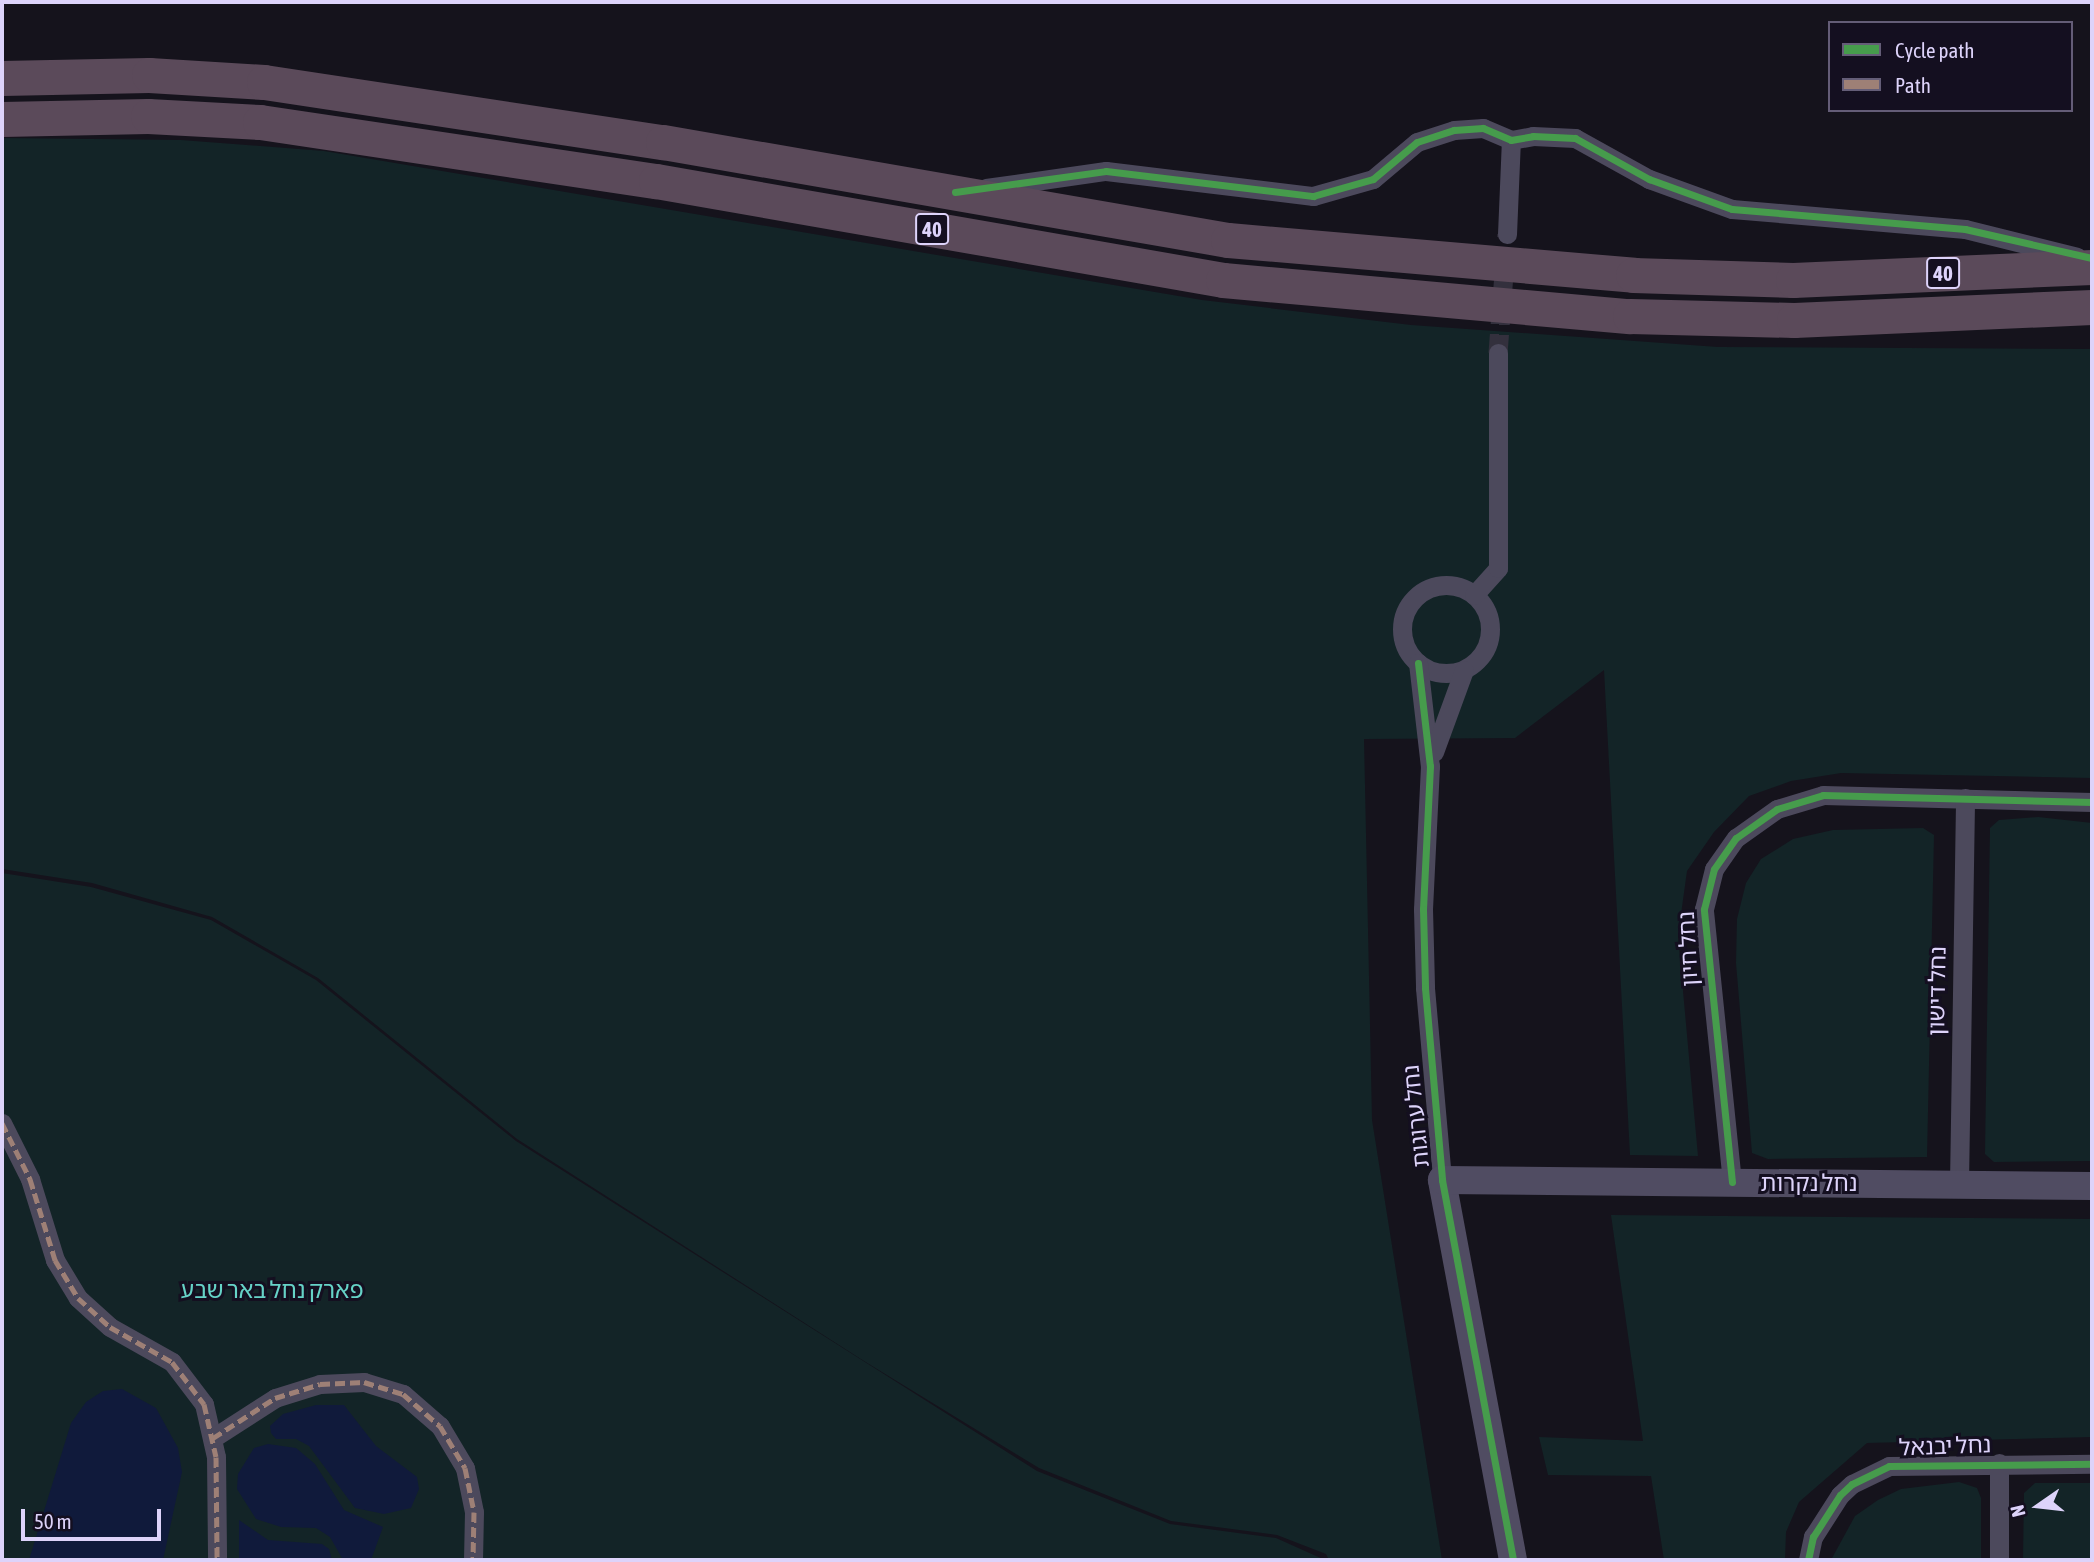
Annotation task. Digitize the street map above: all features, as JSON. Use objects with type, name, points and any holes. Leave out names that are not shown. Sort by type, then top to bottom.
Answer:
[{"type":"highway","name":"40","points":[[2,78],[149,75],[264,82],[663,142],[1228,240],[1633,275],[1793,280],[2088,259]]},
{"type":"highway","name":"40","points":[[2,119],[148,116],[260,122],[656,181],[1223,280],[1630,316],[1864,318],[2092,307]]},
{"type":"highway","points":[[1864,318],[2092,325]]},
{"type":"street","points":[[955,192],[1106,171],[1313,197],[1374,179],[1417,142],[1454,130],[1483,128],[1511,140],[1533,136],[1574,138],[1649,179],[1732,209],[1965,229],[2088,259]]},
{"type":"street","points":[[1507,234],[1511,140]]},
{"type":"street","points":[[1475,595],[1497,568],[1498,353]]},
{"type":"street","points":[[1443,585],[1475,595],[1487,612],[1491,633],[1480,658],[1464,670],[1443,674],[1418,663],[1402,633],[1412,601],[1443,585]]},
{"type":"street","name":"נחל ערוגות","points":[[1418,663],[1430,766],[1424,882],[1425,988],[1442,1180],[1513,1560]]},
{"type":"street","name":"נחל ערוגות","points":[[1430,766],[1452,691],[1464,670]]},
{"type":"street","name":"נחל חיון","points":[[1732,1182],[1704,919],[1707,886],[1720,858],[1755,822],[1808,797],[2092,802]]},
{"type":"street","name":"נחל דישון","points":[[1959,1184],[1965,799]]},
{"type":"street","points":[[2,1123],[30,1179],[50,1245],[69,1286],[98,1318],[156,1350],[185,1374],[204,1404],[214,1438],[217,1560]]},
{"type":"street","name":"נחל נקרות","points":[[1442,1180],[2092,1186]]},
{"type":"street","points":[[214,1438],[275,1398],[320,1384],[364,1382],[403,1394],[440,1426],[465,1468],[474,1512],[472,1560]]},
{"type":"street","points":[[1999,1463],[1999,1560]]},
{"type":"street","name":"נחל יבנאל","points":[[1808,1560],[1825,1513],[1852,1484],[1870,1474],[1908,1464],[2092,1464]]},
{"type":"green space","points":[[2,138],[181,140],[324,151],[1202,300],[1411,325],[1718,347],[2092,349],[2092,778],[1841,773],[1791,781],[1749,796],[1714,832],[1687,871],[1678,936],[1698,1156],[1630,1155],[1604,670],[1515,738],[1364,739],[1372,1120],[1442,1560],[1329,1560],[1326,1554],[1277,1535],[1171,1521],[1039,1468],[864,1361],[517,1139],[318,978],[212,917],[92,883],[2,869]]},
{"type":"green space","points":[[2038,817],[2092,823],[2092,1161],[1994,1162],[1985,1154],[1990,828],[1999,820]]},
{"type":"green space","points":[[1923,828],[1934,835],[1927,1157],[1768,1159],[1752,1153],[1736,963],[1737,919],[1746,883],[1761,859],[1793,839],[1833,830]]},
{"type":"green space","name":"פארק נחל באר שבע","points":[[2,873],[91,887],[211,920],[316,980],[516,1141],[1037,1471],[1170,1524],[1276,1538],[1325,1560],[2,1560]]},
{"type":"green space","points":[[1611,1215],[2092,1219],[2092,1437],[1867,1443],[1799,1502],[1786,1532],[1785,1560],[1664,1560],[1651,1476],[1548,1475],[1539,1437],[1643,1441]]},
{"type":"green space","points":[[1959,1482],[1977,1488],[1981,1498],[1981,1560],[1831,1560],[1855,1516],[1878,1500],[1901,1489]]},
{"type":"green space","points":[[2035,1483],[2092,1483],[2092,1560],[2023,1560],[2024,1493]]},
{"type":"water","points":[[122,1389],[156,1408],[178,1448],[182,1472],[163,1560],[29,1560],[71,1423],[86,1402],[103,1391]]},
{"type":"water","points":[[316,1405],[344,1405],[376,1446],[417,1477],[419,1489],[411,1508],[384,1514],[355,1508],[309,1446],[296,1439],[276,1439],[271,1433],[270,1426],[283,1414]]},
{"type":"water","points":[[268,1444],[296,1448],[315,1464],[344,1510],[383,1527],[371,1560],[343,1560],[330,1537],[316,1528],[281,1527],[256,1519],[237,1489],[238,1474],[254,1448]]},
{"type":"water","points":[[239,1520],[268,1540],[322,1544],[329,1549],[332,1560],[239,1560]]},
{"type":"tunnel","points":[[1498,353],[1507,234]]},
{"type":"marked path","points":[[2,1123],[30,1179],[55,1260],[78,1298],[110,1327],[172,1362],[204,1404],[216,1457],[217,1560]]},
{"type":"marked path","points":[[213,1438],[275,1398],[320,1384],[364,1382],[403,1394],[440,1426],[465,1468],[474,1512],[473,1560]]},
{"type":"cycle path","points":[[955,192],[1106,171],[1313,196],[1373,179],[1417,142],[1454,130],[1483,128],[1511,140],[1533,136],[1575,138],[1649,179],[1732,209],[1965,229],[2092,258]]},
{"type":"cycle path","points":[[1418,663],[1430,766],[1423,909],[1425,988],[1442,1180],[1513,1560]]},
{"type":"cycle path","points":[[1732,1182],[1704,909],[1714,869],[1736,838],[1777,809],[1823,795],[2092,802]]},
{"type":"cycle path","points":[[1808,1560],[1813,1537],[1840,1495],[1852,1484],[1889,1466],[2092,1464]]}]
